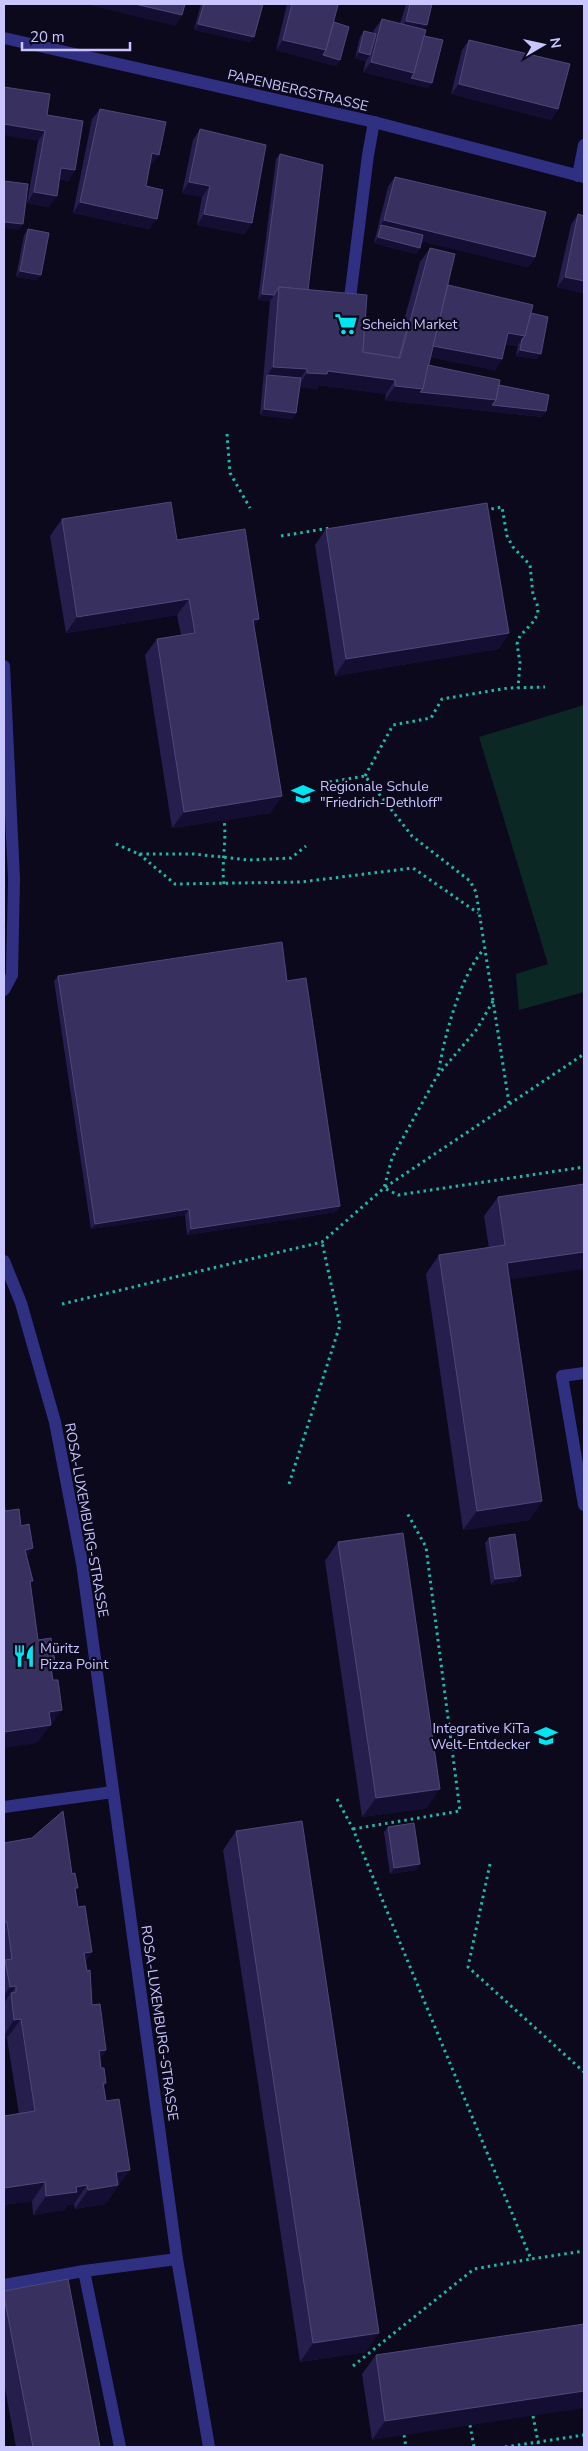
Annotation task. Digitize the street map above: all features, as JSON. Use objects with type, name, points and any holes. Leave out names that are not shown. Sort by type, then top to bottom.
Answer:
[{"type":"street","name":"PAPENBERGSTRASSE","points":[[4,38],[374,122],[581,177]]},
{"type":"street","points":[[350,298],[374,122]]},
{"type":"street","points":[[581,177],[584,145]]},
{"type":"street","points":[[4,666],[14,879],[12,974],[4,990]]},
{"type":"street","name":"ROSA-LUXEMBURG-STRASSE","points":[[4,1261],[10,1289],[55,1422],[82,1563],[177,2259],[208,2447]]},
{"type":"street","points":[[584,1373],[562,1376],[584,1505]]},
{"type":"street","points":[[4,1807],[113,1792]]},
{"type":"street","points":[[4,2285],[84,2271],[177,2259]]},
{"type":"street","points":[[84,2271],[120,2447]]},
{"type":"path","points":[[227,434],[230,473],[250,508]]},
{"type":"path","points":[[482,511],[502,508],[508,536],[514,547],[530,565],[532,574],[531,584],[538,613],[534,621],[520,636],[517,644],[520,663],[518,688]]},
{"type":"path","points":[[281,536],[340,527]]},
{"type":"path","points":[[364,776],[393,725],[431,718],[442,699],[518,688],[545,687]]},
{"type":"path","points":[[323,783],[364,776]]},
{"type":"path","points":[[364,776],[412,836],[470,881],[476,892],[509,1103]]},
{"type":"path","points":[[224,820],[226,838],[222,869],[224,884]]},
{"type":"path","points":[[116,844],[139,854],[175,884],[301,882],[413,868],[479,913]]},
{"type":"path","points":[[139,854],[194,854],[249,860],[291,858],[306,846]]},
{"type":"path","points":[[437,1076],[441,1052],[472,962],[484,949]]},
{"type":"path","points":[[384,1188],[392,1158],[437,1076],[477,1029],[493,1001]]},
{"type":"path","points":[[62,1304],[322,1242],[384,1188],[584,1054]]},
{"type":"path","points":[[384,1188],[398,1196],[584,1168]]},
{"type":"path","points":[[289,1484],[340,1325],[322,1242]]},
{"type":"path","points":[[353,1829],[460,1811],[426,1547],[406,1511]]},
{"type":"path","points":[[337,1799],[353,1829],[531,2260]]},
{"type":"path","points":[[490,1864],[468,1967],[584,2072]]},
{"type":"path","points":[[353,2366],[474,2269],[584,2251]]},
{"type":"path","points":[[533,2416],[539,2447]]},
{"type":"path","points":[[470,2425],[474,2447]]},
{"type":"path","points":[[404,2435],[406,2447]]},
{"type":"path","points":[[505,2447],[584,2435]]},
{"type":"green space","points":[[584,705],[584,992],[519,1010],[516,974],[548,964],[479,737]]},
{"type":"building","points":[[135,4],[185,4],[182,15]]},
{"type":"building","points":[[204,4],[263,4],[254,37],[198,24]]},
{"type":"building","points":[[292,4],[338,5],[326,50],[283,40]]},
{"type":"building","points":[[410,4],[432,4],[427,25],[406,21]]},
{"type":"building","points":[[382,19],[426,30],[414,73],[371,62]]},
{"type":"building","points":[[334,22],[349,27],[340,60],[323,55]]},
{"type":"building","points":[[364,31],[376,34],[370,55],[359,52]]},
{"type":"building","points":[[424,36],[443,40],[432,83],[411,78]]},
{"type":"building","points":[[469,40],[570,64],[558,109],[459,84]]},
{"type":"building","points":[[4,87],[50,94],[47,115],[83,121],[75,170],[61,168],[57,196],[34,192],[45,131],[4,124]]},
{"type":"building","points":[[100,109],[166,122],[159,155],[152,153],[146,186],[163,190],[157,219],[80,202]]},
{"type":"building","points":[[200,129],[266,145],[252,223],[204,214],[210,186],[189,182]]},
{"type":"building","points":[[280,154],[323,165],[308,290],[279,287],[274,295],[262,294]]},
{"type":"building","points":[[395,177],[546,212],[535,257],[384,220]]},
{"type":"building","points":[[4,181],[28,184],[23,224],[4,222]]},
{"type":"building","points":[[578,214],[584,216],[584,281],[565,277]]},
{"type":"building","points":[[381,225],[423,235],[420,248],[378,237]]},
{"type":"building","points":[[28,229],[49,233],[41,275],[20,271]]},
{"type":"building","points":[[430,248],[455,254],[423,389],[395,386],[395,380],[328,371],[327,374],[307,373],[307,369],[273,367],[279,287],[367,295],[363,352],[400,358]]},
{"type":"building","points":[[448,285],[533,305],[525,336],[508,333],[502,359],[433,346]]},
{"type":"building","points":[[531,313],[548,317],[541,354],[520,350]]},
{"type":"building","points":[[365,322],[408,325],[399,358],[363,352]]},
{"type":"building","points":[[428,365],[500,380],[496,400],[420,392],[423,389]]},
{"type":"building","points":[[267,375],[301,378],[296,413],[264,409]]},
{"type":"building","points":[[499,385],[549,395],[546,411],[492,405],[496,400]]},
{"type":"building","points":[[171,502],[177,540],[245,529],[259,619],[253,620],[282,796],[184,812],[157,639],[195,633],[189,599],[77,617],[62,519]]},
{"type":"building","points":[[487,503],[509,633],[346,659],[326,529]]},
{"type":"building","points":[[282,942],[287,981],[306,978],[340,1206],[191,1229],[189,1209],[95,1224],[58,976]]},
{"type":"building","points":[[584,1184],[584,1252],[507,1263],[542,1501],[477,1511],[439,1255],[505,1245],[498,1197]]},
{"type":"building","points":[[4,1499],[5,1511],[19,1509],[21,1526],[29,1524],[33,1548],[25,1550],[33,1581],[30,1581],[38,1640],[51,1638],[56,1668],[51,1668],[53,1680],[58,1680],[62,1710],[49,1712],[51,1725],[4,1732]]},
{"type":"building","points":[[403,1533],[440,1789],[376,1798],[338,1542]]},
{"type":"building","points":[[515,1534],[521,1576],[495,1579],[489,1538]]},
{"type":"building","points":[[63,1811],[72,1874],[75,1873],[78,1888],[75,1888],[78,1907],[85,1906],[92,1952],[84,1953],[87,1971],[90,1970],[92,2005],[100,2004],[106,2050],[99,2051],[101,2068],[104,2068],[106,2083],[103,2083],[106,2101],[119,2099],[130,2170],[116,2172],[118,2185],[88,2190],[87,2185],[76,2187],[77,2192],[46,2196],[45,2182],[4,2188],[4,2116],[35,2111],[21,2019],[14,2020],[11,1993],[16,1992],[16,1986],[10,1987],[5,1960],[12,1959],[7,1922],[4,1922],[4,1843],[32,1838]]},
{"type":"building","points":[[302,1821],[379,2333],[313,2343],[236,1831]]},
{"type":"building","points":[[414,1823],[420,1864],[394,1868],[388,1827]]},
{"type":"building","points":[[68,2279],[100,2447],[33,2447],[4,2291]]},
{"type":"building","points":[[584,2324],[584,2391],[385,2421],[376,2355]]},
{"type":"place","name":"Scheich Market","points":[[346,324]]},
{"type":"place","name":"Regionale Schule \"Friedrich-Dethloff\"","points":[[303,794]]},
{"type":"place","name":"Müritz Pizza Point","points":[[24,1656]]},
{"type":"place","name":"Integrative KiTa Welt-Entdecker","points":[[546,1736]]}]
